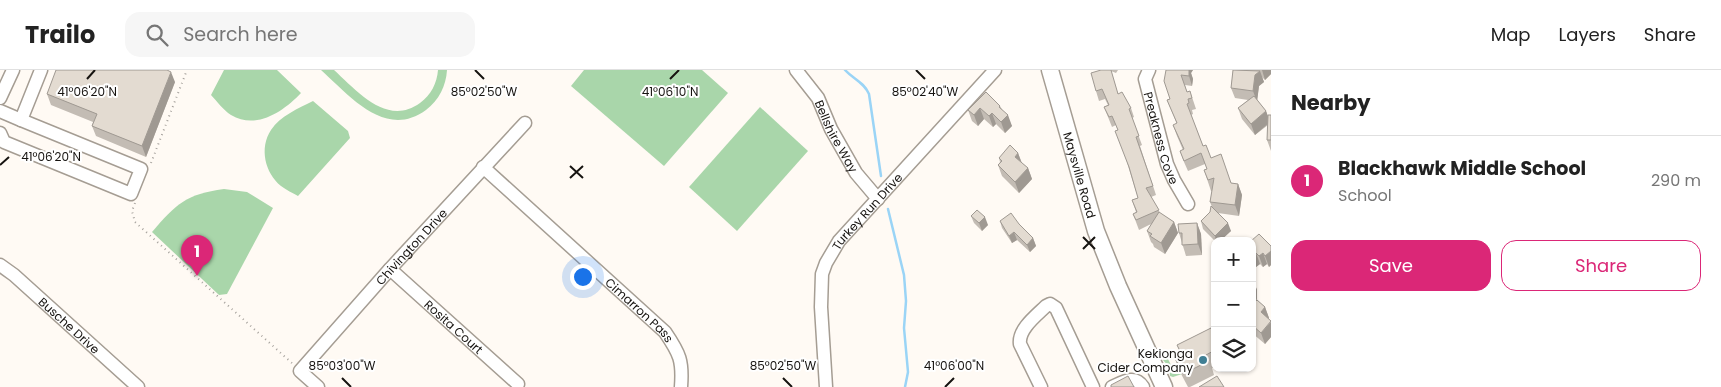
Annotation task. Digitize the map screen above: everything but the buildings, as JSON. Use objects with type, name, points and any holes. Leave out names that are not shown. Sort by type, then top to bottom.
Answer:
[{"type":"main road","name":"Maysville Road","points":[[1050,70],[1096,231],[1118,286],[1164,387]]},
{"type":"street","points":[[0,98],[13,70]]},
{"type":"street","points":[[21,120],[41,70]]},
{"type":"street","name":"Bellshire Way","points":[[796,70],[818,98],[832,129],[856,173],[878,199]]},
{"type":"street","name":"Turkey Run Drive","points":[[826,387],[821,307],[822,274],[826,263],[839,242],[995,70]]},
{"type":"street","name":"Preakness Cove","points":[[1150,70],[1146,78],[1167,164],[1188,204]]},
{"type":"street","points":[[0,111],[141,169],[131,194],[4,142],[0,133]]},
{"type":"street","name":"Chivington Drive","points":[[300,371],[390,269],[525,123]]},
{"type":"street","name":"Cimarron Pass","points":[[483,168],[665,332],[677,350],[682,369],[681,387]]},
{"type":"street","name":"Busche Drive","points":[[0,265],[14,275],[138,387]]},
{"type":"street","name":"Rosita Court","points":[[390,269],[518,384]]},
{"type":"street","points":[[1041,387],[1019,339],[1023,331],[1050,304],[1056,308],[1093,387]]},
{"type":"street","points":[[300,371],[318,387]]},
{"type":"street","points":[[1112,387],[1131,379],[1138,381],[1143,387]]},
{"type":"path","points":[[149,167],[187,70]]},
{"type":"path","points":[[136,202],[132,211],[135,222],[300,371]]},
{"type":"green space","points":[[224,70],[277,70],[301,93],[286,107],[269,117],[250,121],[240,119],[228,113],[211,95]]},
{"type":"green space","points":[[321,70],[334,70],[373,103],[384,109],[396,111],[408,109],[420,103],[433,88],[438,70],[447,70],[441,92],[431,106],[411,118],[396,120],[382,117],[369,111],[343,91]]},
{"type":"green space","points":[[584,70],[702,70],[728,93],[664,166],[571,86]]},
{"type":"green space","points":[[313,101],[348,131],[350,138],[298,196],[275,181],[266,160],[265,145],[271,130],[279,121]]},
{"type":"green space","points":[[760,107],[808,151],[737,231],[689,187]]},
{"type":"green space","points":[[224,189],[247,192],[273,208],[227,294],[219,295],[152,232],[175,207],[191,197]]},
{"type":"green space","points":[[1177,352],[1179,354],[1168,359],[1175,373],[1180,371],[1182,374],[1173,377],[1170,376],[1169,367],[1163,360]]},
{"type":"waterway","points":[[845,70],[864,86],[869,94],[881,176]]},
{"type":"waterway","points":[[888,209],[904,275],[906,301],[904,328],[908,372],[905,387]]},
{"type":"place","name":"Blackhawk Middle School","points":[[197,276]]},
{"type":"place","name":"Kekionga Cider Company","points":[[1203,360]]}]
